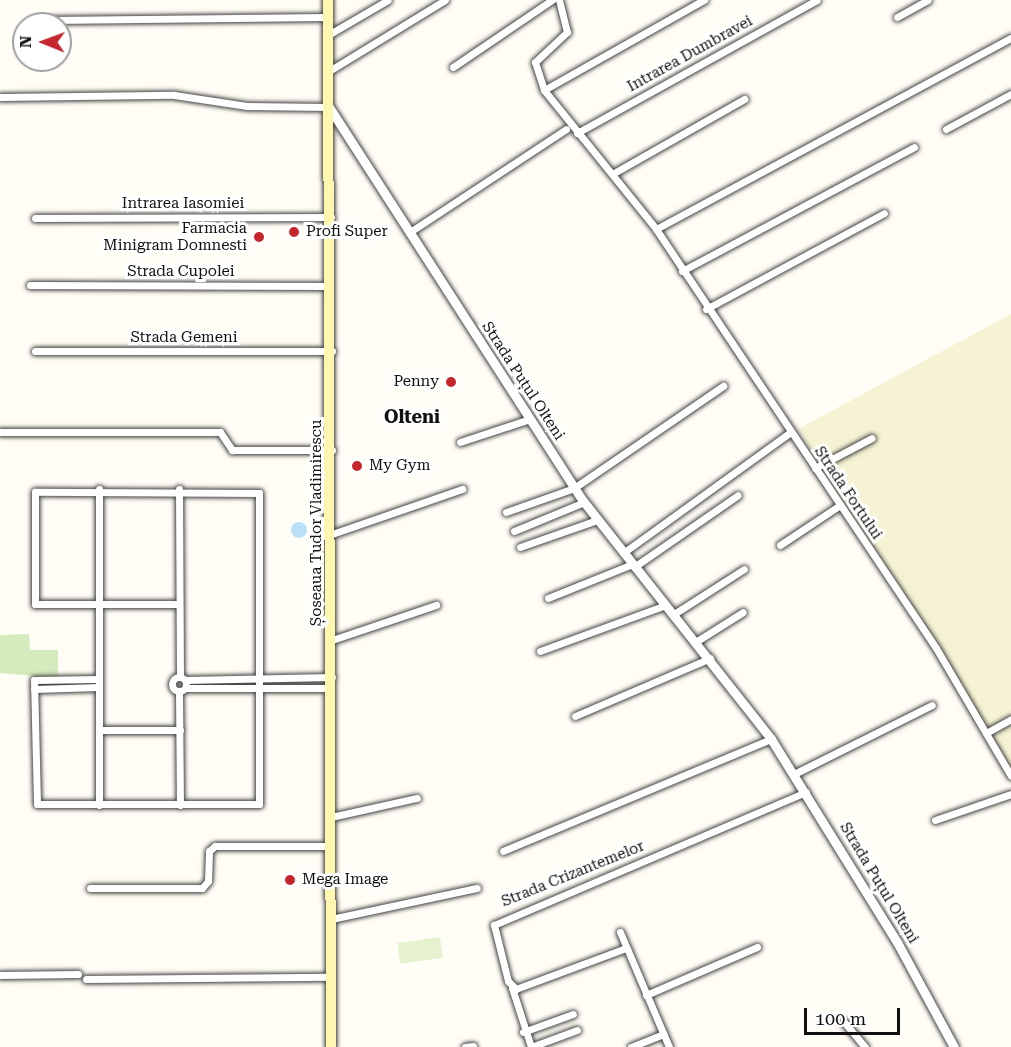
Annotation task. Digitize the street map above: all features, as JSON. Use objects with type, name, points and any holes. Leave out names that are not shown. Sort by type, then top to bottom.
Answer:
[{"type":"main road","name":"Șoseaua Tudor Vladimirescu","points":[[328,0],[332,351],[331,1047]]},
{"type":"street","points":[[328,34],[388,0]]},
{"type":"street","points":[[329,71],[445,0]]},
{"type":"street","points":[[453,67],[552,0]]},
{"type":"street","name":"Strada Fortului","points":[[559,0],[567,32],[535,62],[544,90],[577,133],[614,173],[656,229],[706,309],[840,505],[986,733],[1011,776]]},
{"type":"street","points":[[544,90],[704,0]]},
{"type":"street","name":"Intrarea Dumbravei","points":[[577,133],[817,0]]},
{"type":"street","points":[[897,17],[928,0]]},
{"type":"street","points":[[72,20],[328,17]]},
{"type":"street","points":[[656,229],[1011,38]]},
{"type":"street","points":[[0,97],[174,94],[247,106],[329,108]]},
{"type":"street","points":[[946,129],[1011,94]]},
{"type":"street","points":[[614,173],[744,99]]},
{"type":"street","name":"Strada Puțul Olteni","points":[[329,108],[574,488],[633,566],[710,658],[771,739],[806,792],[954,1047]]},
{"type":"street","points":[[410,232],[566,129]]},
{"type":"street","points":[[682,271],[914,147]]},
{"type":"street","points":[[706,309],[884,213]]},
{"type":"street","name":"Intrarea Iasomiei","points":[[35,219],[331,217]]},
{"type":"street","name":"Strada Cupolei","points":[[30,285],[331,286]]},
{"type":"street","name":"Strada Gemeni","points":[[35,351],[332,351]]},
{"type":"street","points":[[506,512],[574,488],[723,386]]},
{"type":"street","points":[[460,442],[530,419]]},
{"type":"street","points":[[0,432],[220,432],[232,450],[332,450]]},
{"type":"street","points":[[623,553],[791,432]]},
{"type":"street","points":[[815,468],[872,438]]},
{"type":"street","points":[[99,489],[99,805]]},
{"type":"street","points":[[179,489],[179,604],[183,684],[180,730],[180,805]]},
{"type":"street","points":[[99,679],[34,680],[37,804],[180,805],[261,802],[259,493],[179,489],[35,492],[33,587],[35,604],[179,604]]},
{"type":"street","points":[[332,534],[462,489]]},
{"type":"street","points":[[548,598],[633,566],[738,495]]},
{"type":"street","points":[[514,531],[584,502]]},
{"type":"street","points":[[780,545],[840,505]]},
{"type":"street","points":[[520,547],[597,520]]},
{"type":"street","points":[[674,614],[744,569]]},
{"type":"street","points":[[332,640],[436,605]]},
{"type":"street","points":[[540,651],[666,605]]},
{"type":"street","points":[[697,642],[743,612]]},
{"type":"street","points":[[575,716],[710,658]]},
{"type":"street","points":[[183,684],[224,679],[261,678],[332,682]]},
{"type":"street","points":[[224,679],[224,688]]},
{"type":"street","points":[[183,684],[224,688],[261,688],[332,682]]},
{"type":"street","points":[[34,689],[99,687]]},
{"type":"street","points":[[794,774],[932,705]]},
{"type":"street","points":[[986,733],[1011,719]]},
{"type":"street","points":[[99,730],[180,730]]},
{"type":"street","points":[[503,851],[771,739]]},
{"type":"street","name":"Strada Crizantemelor","points":[[531,1047],[523,1032],[494,928],[497,920],[806,792]]},
{"type":"street","points":[[935,820],[1011,794]]},
{"type":"street","points":[[331,817],[417,798]]},
{"type":"street","points":[[90,888],[202,888],[208,881],[208,852],[215,846],[331,846]]},
{"type":"street","points":[[331,919],[477,888]]},
{"type":"street","points":[[620,932],[669,1047]]},
{"type":"street","points":[[646,995],[757,947]]},
{"type":"street","points":[[512,988],[526,989],[626,948]]},
{"type":"street","points":[[0,975],[78,974]]},
{"type":"street","points":[[86,979],[331,976]]},
{"type":"street","points":[[523,1032],[573,1014]]},
{"type":"street","points":[[844,1022],[865,1047]]},
{"type":"street","points":[[531,1047],[577,1030]]},
{"type":"street","points":[[631,1047],[664,1034]]},
{"type":"street","points":[[465,1047],[473,1046]]},
{"type":"shaded area","points":[[1011,314],[1011,774],[798,429]]},
{"type":"green space","points":[[29,634],[30,650],[58,650],[58,678],[0,673],[0,635]]},
{"type":"green space","points":[[440,937],[443,958],[400,964],[397,943]]},
{"type":"water","points":[[299,522],[307,530],[299,538],[291,530]]},
{"type":"place","name":"Profi Super","points":[[294,232]]},
{"type":"place","name":"Farmacia Minigram Domnesti","points":[[259,237]]},
{"type":"place","name":"Penny","points":[[451,382]]},
{"type":"place","name":"My Gym","points":[[357,466]]},
{"type":"place","name":"Mega Image","points":[[290,880]]},
{"type":"district","name":"Olteni","points":[[412,417]]}]
